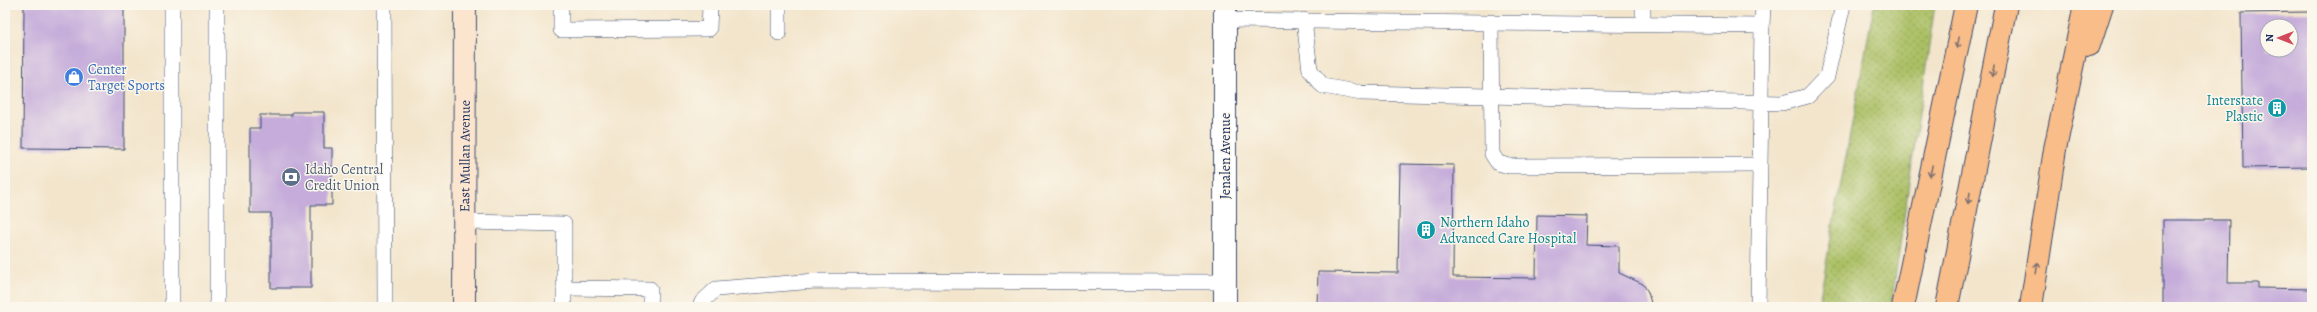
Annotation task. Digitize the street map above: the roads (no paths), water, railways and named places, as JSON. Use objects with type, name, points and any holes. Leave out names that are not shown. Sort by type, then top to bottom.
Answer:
[{"type":"highway","points":[[1903,307],[1966,5]]},
{"type":"highway","points":[[1947,307],[2006,5]]},
{"type":"highway","points":[[2032,307],[2055,149],[2085,5]]},
{"type":"highway","points":[[2055,149],[2102,5]]},
{"type":"main road","name":"East Mullan Avenue","points":[[464,307],[465,5]]},
{"type":"street","name":"Jenalen Avenue","points":[[1225,12],[1225,307]]},
{"type":"lane","points":[[172,5],[172,307]]},
{"type":"lane","points":[[217,5],[217,307]]},
{"type":"lane","points":[[384,5],[385,307]]},
{"type":"lane","points":[[560,5],[561,30],[709,30],[710,5]]},
{"type":"lane","points":[[779,5],[779,33]]},
{"type":"lane","points":[[1643,5],[1643,24]]},
{"type":"lane","points":[[1758,307],[1760,102],[1763,5]]},
{"type":"lane","points":[[1304,20],[1310,70],[1323,86],[1361,93],[1782,102],[1808,96],[1827,76],[1843,5]]},
{"type":"lane","points":[[1225,12],[1304,20],[1762,26]]},
{"type":"lane","points":[[1492,22],[1492,154],[1498,163],[1510,166],[1759,165]]},
{"type":"lane","points":[[464,222],[564,224],[564,307]]},
{"type":"lane","points":[[700,307],[702,302],[716,289],[815,280],[1225,282]]},
{"type":"lane","points":[[564,288],[650,289],[650,307]]},
{"type":"place","name":"Center Target Sports","points":[[74,77]]},
{"type":"place","name":"Interstate Plastic","points":[[2277,108]]},
{"type":"place","name":"Idaho Central Credit Union","points":[[291,177]]},
{"type":"place","name":"Northern Idaho Advanced Care Hospital","points":[[1426,230]]}]
